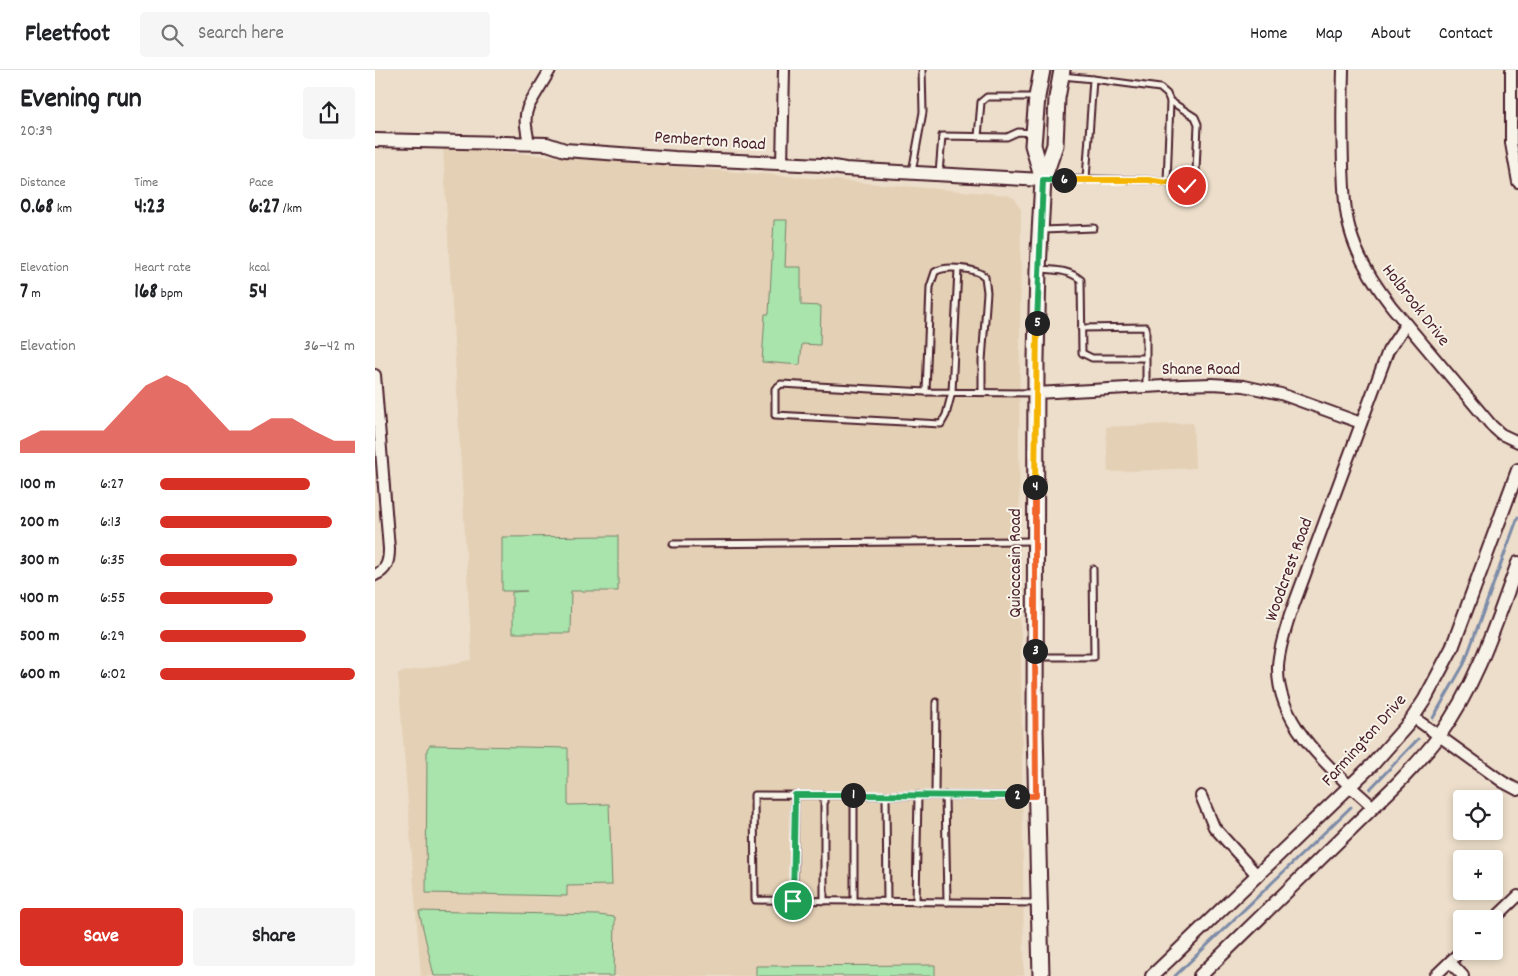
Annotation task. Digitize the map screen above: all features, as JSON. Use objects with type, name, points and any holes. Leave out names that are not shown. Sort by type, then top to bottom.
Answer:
[{"type":"main road","name":"Quioccasin Road","points":[[1042,70],[1037,98],[1033,145],[1043,180]]},
{"type":"main road","name":"Quioccasin Road","points":[[1041,976],[1036,796],[1035,657],[1038,269],[1043,180],[1055,144],[1057,98],[1062,73]]},
{"type":"street","points":[[529,144],[525,113],[550,70]]},
{"type":"street","points":[[781,164],[783,70]]},
{"type":"street","name":"Holbrook Drive","points":[[1343,70],[1342,141],[1344,195],[1347,221],[1359,255],[1370,276],[1406,324],[1493,426],[1501,434],[1518,442]]},
{"type":"street","points":[[1511,70],[1511,143],[1518,182]]},
{"type":"street","name":"Pemberton Road","points":[[375,140],[547,144],[565,150],[1043,180]]},
{"type":"street","name":"Woodcrest Road","points":[[1373,807],[1310,745],[1295,727],[1281,696],[1278,666],[1280,648],[1291,615],[1361,423],[1388,351],[1406,324]]},
{"type":"street","points":[[375,375],[389,549],[387,565],[380,573],[375,575]]},
{"type":"street","name":"Shane Road","points":[[1036,393],[1212,384],[1261,389],[1281,394],[1361,423]]},
{"type":"street","name":"Farmington Drive","points":[[1152,976],[1373,764],[1413,717],[1425,699],[1452,648],[1518,470]]},
{"type":"street","points":[[1200,976],[1418,762],[1439,736],[1470,685],[1487,649],[1518,563]]},
{"type":"street","points":[[1413,717],[1503,782],[1518,790]]},
{"type":"street","points":[[1201,796],[1214,827],[1257,875]]},
{"type":"street","points":[[1503,910],[1518,896]]},
{"type":"street","points":[[1435,976],[1453,959]]},
{"type":"street","points":[[1450,962],[1463,976]]},
{"type":"lane","points":[[912,173],[923,112],[922,70]]},
{"type":"lane","points":[[1062,73],[1160,88],[1167,94],[1170,101],[1167,183]]},
{"type":"lane","points":[[1086,179],[1093,79]]},
{"type":"lane","points":[[978,137],[981,102],[987,97],[1037,98]]},
{"type":"lane","points":[[1043,180],[1148,180],[1187,186],[1192,184],[1198,156],[1198,124],[1195,117],[1170,101]]},
{"type":"lane","points":[[939,174],[943,136],[1007,137],[1018,132],[1034,133]]},
{"type":"lane","points":[[1040,230],[1094,228]]},
{"type":"lane","points":[[958,269],[952,392],[947,415],[941,424],[775,415],[775,389],[781,384],[926,392],[952,392],[983,392],[1036,393]]},
{"type":"lane","points":[[926,392],[932,276],[938,270],[958,269],[977,271],[985,278],[987,283],[983,392]]},
{"type":"lane","points":[[1038,269],[1062,270],[1081,280],[1082,353],[1092,358],[1145,358]]},
{"type":"lane","points":[[1081,328],[1146,328],[1146,387]]},
{"type":"lane","points":[[673,544],[1035,542]]},
{"type":"lane","points":[[1035,657],[1093,657],[1093,569]]},
{"type":"lane","points":[[935,795],[936,702]]},
{"type":"lane","points":[[1036,796],[754,795],[755,900],[1040,903]]},
{"type":"lane","points":[[793,901],[795,795]]},
{"type":"lane","points":[[824,795],[824,900]]},
{"type":"lane","points":[[854,795],[854,901]]},
{"type":"lane","points":[[886,795],[887,902]]},
{"type":"lane","points":[[916,902],[917,795]]},
{"type":"lane","points":[[945,795],[947,902]]},
{"type":"shaded area","points":[[443,147],[1008,195],[1015,199],[1021,210],[1019,441],[1024,976],[421,976],[398,673],[472,660]]},
{"type":"shaded area","points":[[1193,423],[1195,468],[1108,472],[1106,427]]},
{"type":"green space","points":[[774,220],[787,220],[785,267],[801,267],[801,305],[821,306],[820,345],[802,344],[800,365],[762,362],[765,314],[769,314]]},
{"type":"green space","points":[[618,536],[618,591],[571,591],[570,633],[512,633],[512,592],[527,591],[502,591],[502,537]]},
{"type":"green space","points":[[430,745],[568,748],[568,805],[609,804],[612,885],[567,886],[567,896],[426,893],[427,749]]},
{"type":"green space","points":[[419,911],[615,917],[614,976],[434,976]]},
{"type":"green space","points":[[935,965],[935,976],[756,976],[756,966]]},
{"type":"waterway","points":[[1433,718],[1464,664],[1518,517]]},
{"type":"waterway","points":[[1370,789],[1418,739]]},
{"type":"waterway","points":[[1175,976],[1351,807]]},
{"type":"route","points":[[793,901],[795,795],[1036,796],[1036,359],[1038,269],[1043,180],[1148,180],[1187,186]]}]
